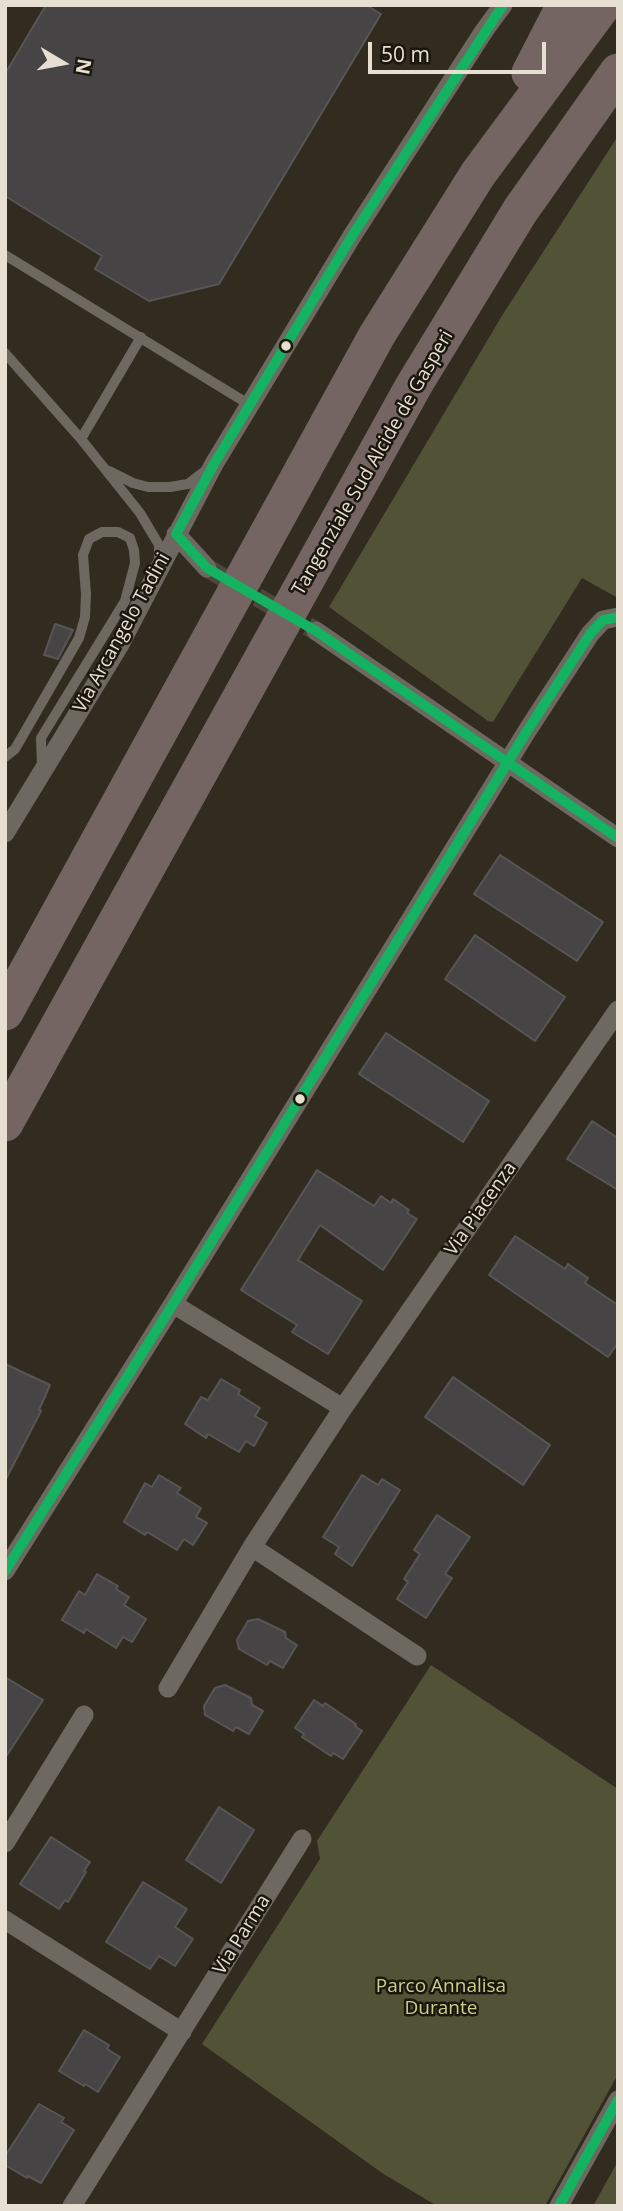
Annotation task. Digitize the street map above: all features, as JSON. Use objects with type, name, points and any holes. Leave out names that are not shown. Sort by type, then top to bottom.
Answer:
[{"type":"highway","points":[[478,174],[565,5]]},
{"type":"highway","points":[[5,1012],[377,335],[478,174],[603,5]]},
{"type":"highway","name":"Tangenziale Sud Alcide de Gasperi","points":[[5,1123],[414,385],[520,211],[618,72]]},
{"type":"street","name":"Via Arcangelo Tadini","points":[[5,833],[119,646],[214,464],[359,224],[503,5]]},
{"type":"street","points":[[176,534],[207,568]]},
{"type":"street","points":[[5,1571],[173,1304],[506,762],[590,634],[603,620],[618,617]]},
{"type":"street","points":[[316,631],[618,838]]},
{"type":"street","name":"Via Piacenza","points":[[168,1688],[253,1547],[343,1408],[618,1010]]},
{"type":"street","points":[[173,1304],[343,1408]]},
{"type":"street","points":[[253,1547],[417,1656]]},
{"type":"street","points":[[5,1843],[84,1715]]},
{"type":"street","name":"Via Parma","points":[[72,2206],[302,1839]]},
{"type":"street","points":[[5,1920],[182,2032]]},
{"type":"street","points":[[559,2206],[618,2100]]},
{"type":"lane","points":[[5,255],[250,405]]},
{"type":"lane","points":[[81,439],[141,337]]},
{"type":"lane","points":[[5,353],[40,396],[81,439],[153,531],[159,545],[158,570]]},
{"type":"lane","points":[[105,470],[133,483],[170,488],[188,484],[214,464]]},
{"type":"lane","points":[[5,757],[15,749],[79,638],[85,617],[83,555],[89,539],[102,532],[118,532],[130,538],[134,550],[135,564],[125,601],[41,738],[43,772]]},
{"type":"green space","points":[[618,136],[618,598],[582,578],[493,722],[488,721],[329,607],[503,314]]},
{"type":"green space","name":"Parco Annalisa Durante","points":[[431,1665],[618,1789],[618,2074],[545,2206],[437,2206],[382,2173],[202,2044],[320,1859],[317,1841]]},
{"type":"green space","points":[[618,2161],[618,2206],[593,2206]]},
{"type":"building","points":[[46,5],[366,5],[381,14],[219,284],[149,301],[95,269],[102,256],[5,196],[5,74]]},
{"type":"building","points":[[55,624],[73,630],[58,659],[44,655]]},
{"type":"building","points":[[500,855],[603,922],[577,961],[474,894]]},
{"type":"building","points":[[475,935],[565,997],[535,1041],[445,979]]},
{"type":"building","points":[[386,1033],[489,1101],[463,1142],[359,1074]]},
{"type":"building","points":[[592,1121],[618,1138],[618,1190],[567,1159]]},
{"type":"building","points":[[317,1170],[374,1206],[381,1196],[391,1203],[393,1199],[417,1219],[383,1270],[320,1225],[298,1260],[362,1301],[328,1354],[292,1332],[297,1325],[241,1290]]},
{"type":"building","points":[[515,1236],[565,1269],[568,1264],[588,1278],[585,1283],[618,1305],[618,1343],[608,1357],[489,1275]]},
{"type":"building","points":[[5,1364],[50,1385],[39,1410],[41,1411],[5,1481]]},
{"type":"building","points":[[453,1377],[550,1445],[523,1485],[425,1417]]},
{"type":"building","points":[[221,1379],[240,1390],[238,1394],[260,1408],[255,1416],[267,1423],[254,1446],[246,1441],[239,1452],[208,1434],[206,1438],[185,1424],[201,1397],[208,1400]]},
{"type":"building","points":[[159,1475],[181,1488],[177,1493],[201,1508],[196,1517],[207,1523],[193,1545],[184,1539],[177,1550],[124,1522],[145,1483],[152,1487]]},
{"type":"building","points":[[362,1475],[378,1485],[382,1479],[400,1490],[352,1566],[335,1554],[339,1547],[323,1537]]},
{"type":"building","points":[[437,1515],[470,1537],[445,1574],[452,1578],[426,1618],[397,1599],[408,1582],[404,1579],[420,1554],[414,1550]]},
{"type":"building","points":[[97,1574],[118,1586],[116,1589],[129,1597],[124,1605],[146,1619],[132,1642],[123,1637],[116,1648],[86,1629],[84,1633],[62,1620],[79,1591],[85,1595]]},
{"type":"building","points":[[258,1619],[285,1632],[286,1638],[297,1645],[283,1668],[270,1661],[267,1665],[239,1649],[237,1640],[248,1621]]},
{"type":"building","points":[[5,1677],[43,1700],[5,1758]]},
{"type":"building","points":[[225,1685],[251,1698],[252,1705],[263,1711],[249,1734],[236,1727],[233,1731],[205,1715],[204,1706],[215,1688]]},
{"type":"building","points":[[314,1700],[323,1706],[325,1703],[362,1731],[343,1759],[333,1753],[331,1756],[302,1737],[304,1734],[295,1728]]},
{"type":"building","points":[[219,1807],[254,1830],[221,1883],[186,1860]]},
{"type":"building","points":[[51,1837],[90,1862],[68,1902],[65,1900],[59,1909],[20,1884]]},
{"type":"building","points":[[143,1882],[187,1909],[175,1927],[193,1939],[175,1966],[159,1956],[150,1969],[106,1942]]},
{"type":"building","points":[[84,2030],[109,2045],[107,2049],[120,2057],[98,2092],[59,2071]]},
{"type":"building","points":[[39,2104],[64,2118],[61,2122],[74,2130],[41,2183],[5,2165],[5,2156]]},
{"type":"tunnel","points":[[207,568],[316,631]]},
{"type":"transit line","points":[[176,534],[214,464],[352,236],[503,5]]},
{"type":"transit line","points":[[176,534],[207,568],[316,631],[618,838]]},
{"type":"transit line","points":[[5,1571],[527,731],[590,634],[603,620],[618,617]]},
{"type":"transit line","points":[[559,2206],[618,2100]]}]
